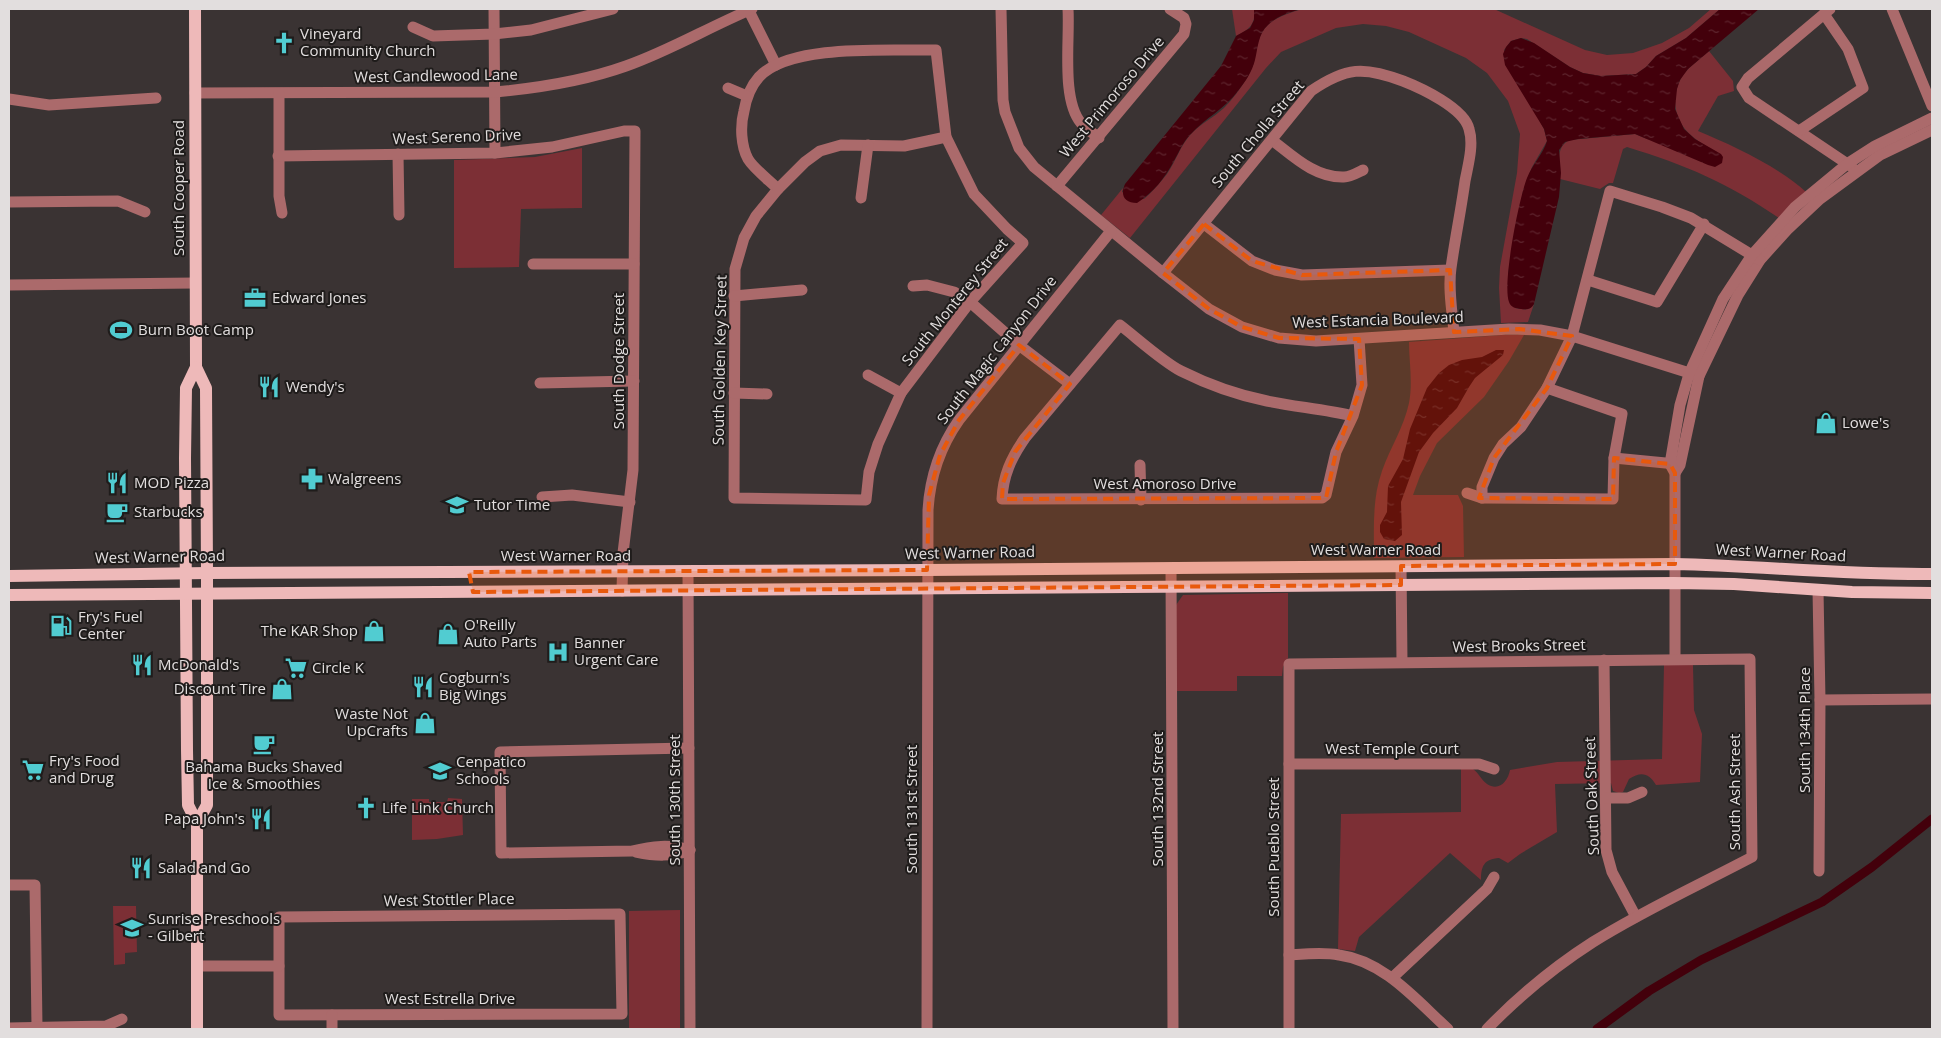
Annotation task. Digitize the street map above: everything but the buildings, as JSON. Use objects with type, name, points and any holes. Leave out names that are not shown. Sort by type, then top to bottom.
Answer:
[{"type":"main road","name":"South Cooper Road","points":[[195,9],[196,367],[206,388],[208,573],[207,805],[197,824]]},
{"type":"main road","name":"South Cooper Road","points":[[196,367],[186,388],[186,750],[188,804],[197,824],[196,1029]]},
{"type":"main road","name":"West Warner Road","points":[[9,576],[208,573],[623,572],[1675,564],[1734,565],[1852,573],[1932,574]]},
{"type":"main road","points":[[469,572],[473,592]]},
{"type":"main road","points":[[1902,593],[1903,574]]},
{"type":"main road","points":[[9,596],[1674,583],[1734,584],[1852,592],[1932,593]]},
{"type":"street","points":[[494,9],[495,154]]},
{"type":"street","points":[[413,27],[433,36],[494,34],[531,30],[613,9]]},
{"type":"street","name":"West Candlewood Lane","points":[[195,93],[494,92],[552,85],[625,67],[749,9]]},
{"type":"street","points":[[749,9],[776,65],[759,77],[747,96],[743,115],[742,137],[749,160],[778,189],[805,162],[820,151],[841,145],[904,146],[946,137]]},
{"type":"street","name":"West Estancia Boulevard","points":[[1001,9],[1001,87],[1005,112],[1019,148],[1034,166],[1163,274],[1209,309],[1242,328],[1279,338],[1299,340],[1359,339],[1519,329],[1540,330],[1572,336],[1694,375]]},
{"type":"street","points":[[1068,9],[1068,87],[1071,106],[1081,123],[1099,138]]},
{"type":"street","name":"West Primoroso Drive","points":[[1057,186],[1184,34],[1186,24],[1184,18],[1170,9]]},
{"type":"street","points":[[1892,9],[1932,106]]},
{"type":"street","points":[[1799,131],[1863,88],[1848,49],[1827,11],[1748,78],[1742,87],[1749,98],[1858,170]]},
{"type":"street","name":"South Monterey Street","points":[[776,65],[812,54],[844,51],[936,50],[946,137],[962,173],[974,194],[1023,243],[970,302],[901,393],[878,444],[869,472],[866,500]]},
{"type":"street","name":"South Cholla Street","points":[[1163,274],[1311,91],[1331,77],[1357,70],[1381,72],[1413,85],[1457,112],[1469,127],[1471,145],[1450,270]]},
{"type":"street","points":[[728,88],[747,96]]},
{"type":"street","points":[[278,94],[278,196],[282,213]]},
{"type":"street","points":[[9,99],[49,105],[156,98]]},
{"type":"street","points":[[1675,659],[1675,467],[1694,375],[1756,258],[1794,206],[1847,164],[1881,143],[1932,118]]},
{"type":"street","points":[[1756,258],[1805,212],[1858,170],[1880,155],[1932,130]]},
{"type":"street","name":"West Sereno Drive","points":[[278,156],[495,154],[544,148],[624,131],[635,131]]},
{"type":"street","name":"South Dodge Street","points":[[622,591],[625,527],[633,470],[635,131]]},
{"type":"street","points":[[1272,140],[1306,166],[1327,175],[1346,177],[1363,170]]},
{"type":"street","points":[[861,198],[868,145]]},
{"type":"street","points":[[398,154],[399,215]]},
{"type":"street","name":"South Golden Key Street","points":[[778,189],[756,216],[744,238],[735,269],[734,498],[866,500]]},
{"type":"street","points":[[1482,498],[1482,487],[1494,458],[1503,444],[1521,427],[1547,388],[1572,336],[1610,190],[1675,211],[1704,224],[1756,258]]},
{"type":"street","points":[[9,202],[118,201],[145,212]]},
{"type":"street","points":[[1204,224],[1252,261],[1275,270],[1302,276],[1450,270],[1454,332]]},
{"type":"street","points":[[1588,280],[1657,302],[1704,224]]},
{"type":"street","name":"South Magic Canyon Drive","points":[[927,589],[929,495],[940,455],[948,436],[1111,231]]},
{"type":"street","points":[[533,264],[634,264]]},
{"type":"street","points":[[9,284],[196,283]]},
{"type":"street","points":[[913,286],[927,285],[954,292],[970,302],[1020,345],[1070,384],[1120,325],[1179,370],[1209,383],[1268,402],[1320,409],[1353,416],[1362,385],[1359,339]]},
{"type":"street","points":[[734,296],[802,290]]},
{"type":"street","points":[[868,375],[901,393]]},
{"type":"street","points":[[540,383],[634,381]]},
{"type":"street","name":"West Amoroso Drive","points":[[1070,384],[1015,452],[1003,483],[1002,499],[1322,498],[1326,495],[1336,452],[1353,416]]},
{"type":"street","points":[[1467,493],[1482,498],[1613,499],[1614,458],[1622,414],[1547,388]]},
{"type":"street","points":[[734,393],[767,394]]},
{"type":"street","points":[[1614,458],[1675,467]]},
{"type":"street","points":[[1140,465],[1141,500]]},
{"type":"street","points":[[542,496],[572,495],[630,502]]},
{"type":"street","points":[[1401,566],[1402,662]]},
{"type":"street","name":"South 132nd Street","points":[[1172,568],[1173,1029]]},
{"type":"street","name":"South 130th Street","points":[[688,571],[690,1029]]},
{"type":"street","name":"South 131st Street","points":[[926,1029],[927,589]]},
{"type":"street","name":"South 134th Place","points":[[1818,590],[1820,700],[1819,871]]},
{"type":"street","name":"West Brooks Street","points":[[1289,664],[1750,659]]},
{"type":"street","name":"South Ash Street","points":[[1636,917],[1752,857],[1750,659]]},
{"type":"street","name":"South Oak Street","points":[[1604,660],[1608,859],[1612,872],[1636,917]]},
{"type":"street","name":"South Pueblo Street","points":[[1289,664],[1289,1029]]},
{"type":"street","points":[[1820,700],[1932,699]]},
{"type":"street","points":[[689,748],[500,752],[501,853],[632,851],[651,846],[678,846],[690,850]]},
{"type":"street","name":"West Temple Court","points":[[1289,764],[1479,764],[1494,769]]},
{"type":"street","points":[[1606,798],[1628,798],[1642,792]]},
{"type":"street","points":[[1392,978],[1487,889],[1494,876]]},
{"type":"street","points":[[9,885],[35,885],[37,1027]]},
{"type":"street","name":"West Stottler Place","points":[[278,966],[278,917],[620,914],[622,1014]]},
{"type":"street","points":[[1487,1029],[1518,999],[1551,972],[1594,942],[1636,917]]},
{"type":"street","points":[[1289,955],[1341,955],[1364,961],[1392,978],[1448,1029]]},
{"type":"street","points":[[197,966],[278,966]]},
{"type":"street","name":"West Estrella Drive","points":[[278,966],[278,1015],[622,1014]]},
{"type":"street","points":[[332,1015],[332,1029]]},
{"type":"street","points":[[9,1028],[106,1026],[122,1019]]},
{"type":"highlighted area","points":[[1204,224],[1252,261],[1302,275],[1450,270],[1454,332],[1519,329],[1572,336],[1547,388],[1494,458],[1479,498],[1613,499],[1614,458],[1670,464],[1675,473],[1675,564],[1401,566],[1401,585],[473,592],[469,572],[927,570],[929,495],[940,455],[959,420],[1019,345],[1070,384],[1015,452],[1003,483],[1002,499],[1326,498],[1336,452],[1362,385],[1359,339],[1279,338],[1242,327],[1209,309],[1163,273]]},
{"type":"shaded area","points":[[1232,9],[1254,9],[1254,19],[1251,26],[1236,36]]},
{"type":"shaded area","points":[[1302,9],[1494,9],[1585,50],[1607,55],[1633,53],[1662,43],[1689,28],[1711,9],[1720,9],[1686,38],[1656,56],[1636,74],[1601,76],[1583,73],[1570,67],[1527,39],[1521,38],[1511,41],[1504,50],[1544,129],[1547,141],[1532,167],[1523,191],[1508,274],[1515,308],[1528,309],[1534,304],[1528,322],[1501,323],[1500,267],[1517,173],[1520,134],[1508,101],[1487,73],[1466,58],[1409,32],[1386,26],[1363,24],[1336,28],[1281,52],[1266,68],[1130,238],[1101,215],[1123,188],[1122,192],[1144,199],[1153,190],[1167,174],[1191,134],[1224,108],[1242,86],[1250,72],[1259,39],[1265,28],[1277,18]]},
{"type":"shaded area","points":[[1709,51],[1733,81],[1734,91],[1718,96],[1698,131],[1769,165],[1806,192],[1779,218],[1706,176],[1627,147],[1623,149],[1613,183],[1609,183],[1600,189],[1560,179],[1560,151],[1565,143],[1570,140],[1635,134],[1647,139],[1717,152],[1694,138],[1683,126],[1676,111],[1675,101],[1677,88],[1683,75]]},
{"type":"shaded area","points":[[582,148],[582,208],[521,209],[519,267],[454,268],[454,160],[535,157]]},
{"type":"shaded area","points":[[1524,335],[1484,397],[1437,443],[1420,476],[1413,495],[1458,495],[1463,506],[1464,557],[1374,558],[1374,514],[1379,482],[1385,462],[1404,421],[1409,403],[1411,380],[1409,342]]},
{"type":"shaded area","points":[[1288,593],[1288,658],[1283,667],[1282,676],[1237,676],[1237,691],[1176,691],[1176,605],[1183,595]]},
{"type":"shaded area","points":[[1664,665],[1693,665],[1694,710],[1702,734],[1700,782],[1656,785],[1651,778],[1641,774],[1629,779],[1623,792],[1619,793],[1613,791],[1611,783],[1555,784],[1557,832],[1508,863],[1499,858],[1490,860],[1484,864],[1481,880],[1450,853],[1359,937],[1355,951],[1338,949],[1341,814],[1461,812],[1461,768],[1473,769],[1485,782],[1495,787],[1505,781],[1510,770],[1557,762],[1662,759]]},
{"type":"shaded area","points":[[448,798],[462,799],[463,835],[412,840],[412,799],[429,799],[429,802],[447,802]]},
{"type":"shaded area","points":[[113,906],[136,906],[137,952],[125,953],[125,964],[114,965]]},
{"type":"shaded area","points":[[680,910],[680,1029],[629,1029],[629,911]]},
{"type":"water","points":[[1254,9],[1302,9],[1288,13],[1268,25],[1260,37],[1252,69],[1238,91],[1188,138],[1158,185],[1137,203],[1129,202],[1123,195],[1125,184],[1221,66],[1236,36],[1250,28],[1254,20]]},
{"type":"water","points":[[1720,9],[1759,9],[1688,69],[1680,80],[1677,89],[1675,109],[1684,129],[1695,139],[1721,154],[1723,157],[1722,163],[1715,167],[1708,165],[1635,134],[1578,139],[1565,142],[1559,150],[1561,173],[1559,197],[1534,304],[1527,309],[1512,307],[1507,292],[1516,221],[1527,178],[1547,141],[1544,129],[1505,65],[1503,54],[1506,47],[1511,41],[1521,38],[1534,43],[1570,67],[1583,73],[1601,76],[1636,74],[1656,56],[1686,38]]},
{"type":"water","points":[[1496,350],[1504,350],[1503,355],[1475,378],[1457,408],[1433,433],[1419,452],[1401,502],[1402,535],[1395,541],[1384,539],[1380,532],[1380,525],[1387,512],[1388,486],[1403,459],[1410,429],[1427,388],[1439,373],[1449,365],[1462,360],[1482,357]]},
{"type":"waterway","points":[[1597,1029],[1649,991],[1701,960],[1822,902],[1872,867],[1932,819]]},
{"type":"place","name":"Vineyard Community Church","points":[[284,43]]},
{"type":"place","name":"Edward Jones","points":[[255,298]]},
{"type":"place","name":"Burn Boot Camp","points":[[121,330]]},
{"type":"place","name":"Wendy's","points":[[269,387]]},
{"type":"place","name":"Lowe's","points":[[1826,423]]},
{"type":"place","name":"Walgreens","points":[[312,479]]},
{"type":"place","name":"MOD Pizza","points":[[117,483]]},
{"type":"place","name":"Tutor Time","points":[[457,505]]},
{"type":"place","name":"Starbucks","points":[[117,512]]},
{"type":"place","name":"Fry's Fuel Center","points":[[61,626]]},
{"type":"place","name":"The KAR Shop","points":[[374,631]]},
{"type":"place","name":"O'Reilly Auto Parts","points":[[448,634]]},
{"type":"place","name":"Banner Urgent Care","points":[[558,652]]},
{"type":"place","name":"McDonald's","points":[[142,665]]},
{"type":"place","name":"Circle K","points":[[296,668]]},
{"type":"place","name":"Cogburn's Big Wings","points":[[423,687]]},
{"type":"place","name":"Discount Tire","points":[[282,689]]},
{"type":"place","name":"Waste Not UpCrafts","points":[[425,723]]},
{"type":"place","name":"Bahama Bucks Shaved Ice & Smoothies","points":[[264,744]]},
{"type":"place","name":"Fry's Food and Drug","points":[[33,770]]},
{"type":"place","name":"Cenpatico Schools","points":[[440,771]]},
{"type":"place","name":"Life Link Church","points":[[366,808]]},
{"type":"place","name":"Papa John's","points":[[261,819]]},
{"type":"place","name":"Salad and Go","points":[[141,868]]},
{"type":"place","name":"Sunrise Preschools - Gilbert","points":[[132,928]]}]
